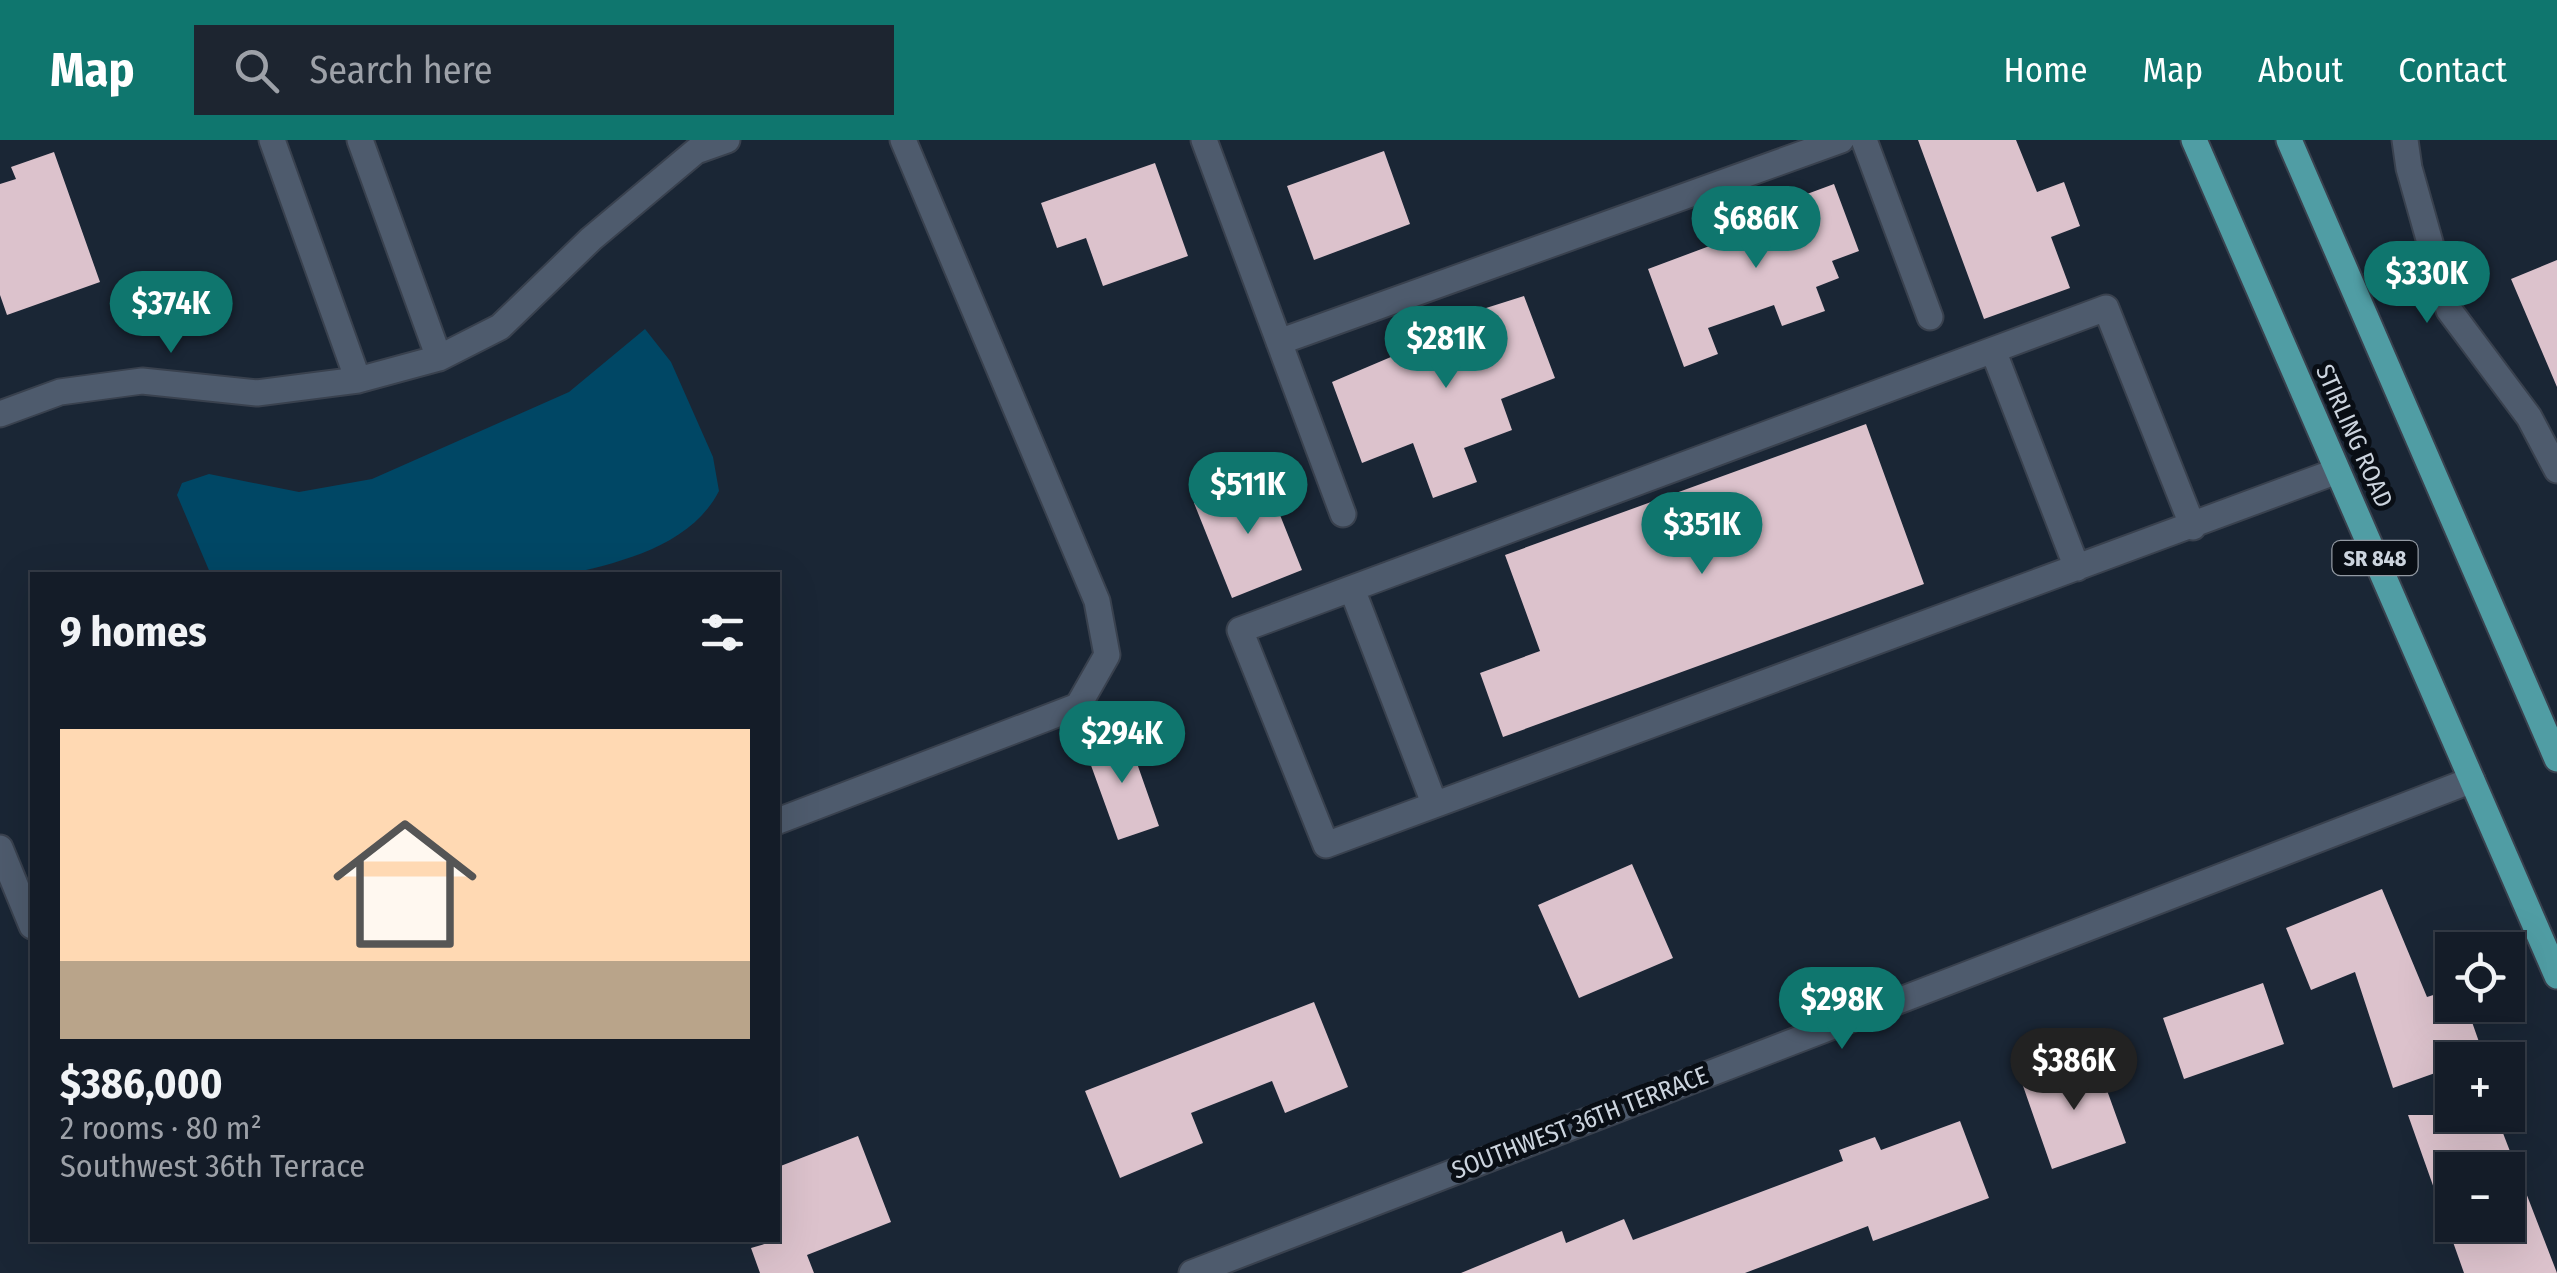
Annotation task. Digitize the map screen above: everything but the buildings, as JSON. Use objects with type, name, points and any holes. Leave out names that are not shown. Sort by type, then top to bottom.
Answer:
[{"type":"main road","name":"STIRLING ROAD","points":[[2194,140],[2557,976]]},
{"type":"main road","points":[[2289,140],[2557,759]]},
{"type":"street","points":[[272,140],[358,380]]},
{"type":"street","points":[[360,140],[439,358]]},
{"type":"street","points":[[0,414],[60,392],[142,381],[257,393],[358,380],[439,358],[500,327],[591,240],[696,151],[727,140]]},
{"type":"street","points":[[780,820],[1078,706],[1107,655],[1097,600],[902,140]]},
{"type":"street","points":[[1204,140],[1343,514]]},
{"type":"street","points":[[1279,342],[1841,140]]},
{"type":"street","points":[[1864,140],[1930,316]]},
{"type":"street","points":[[2406,140],[2409,168],[2449,310],[2529,417],[2557,470]]},
{"type":"street","points":[[2193,527],[2106,308],[1240,630],[1326,845],[2193,527],[2336,471]]},
{"type":"street","points":[[1993,350],[2078,568]]},
{"type":"street","points":[[1352,589],[1434,804]]},
{"type":"street","name":"SOUTHWEST 36TH TERRACE","points":[[1192,1273],[2472,780]]},
{"type":"street","points":[[0,848],[30,921]]},
{"type":"water","points":[[645,329],[671,362],[713,457],[719,491],[707,510],[691,526],[652,549],[577,572],[210,572],[177,495],[182,483],[209,474],[299,492],[372,479],[569,392]]}]
